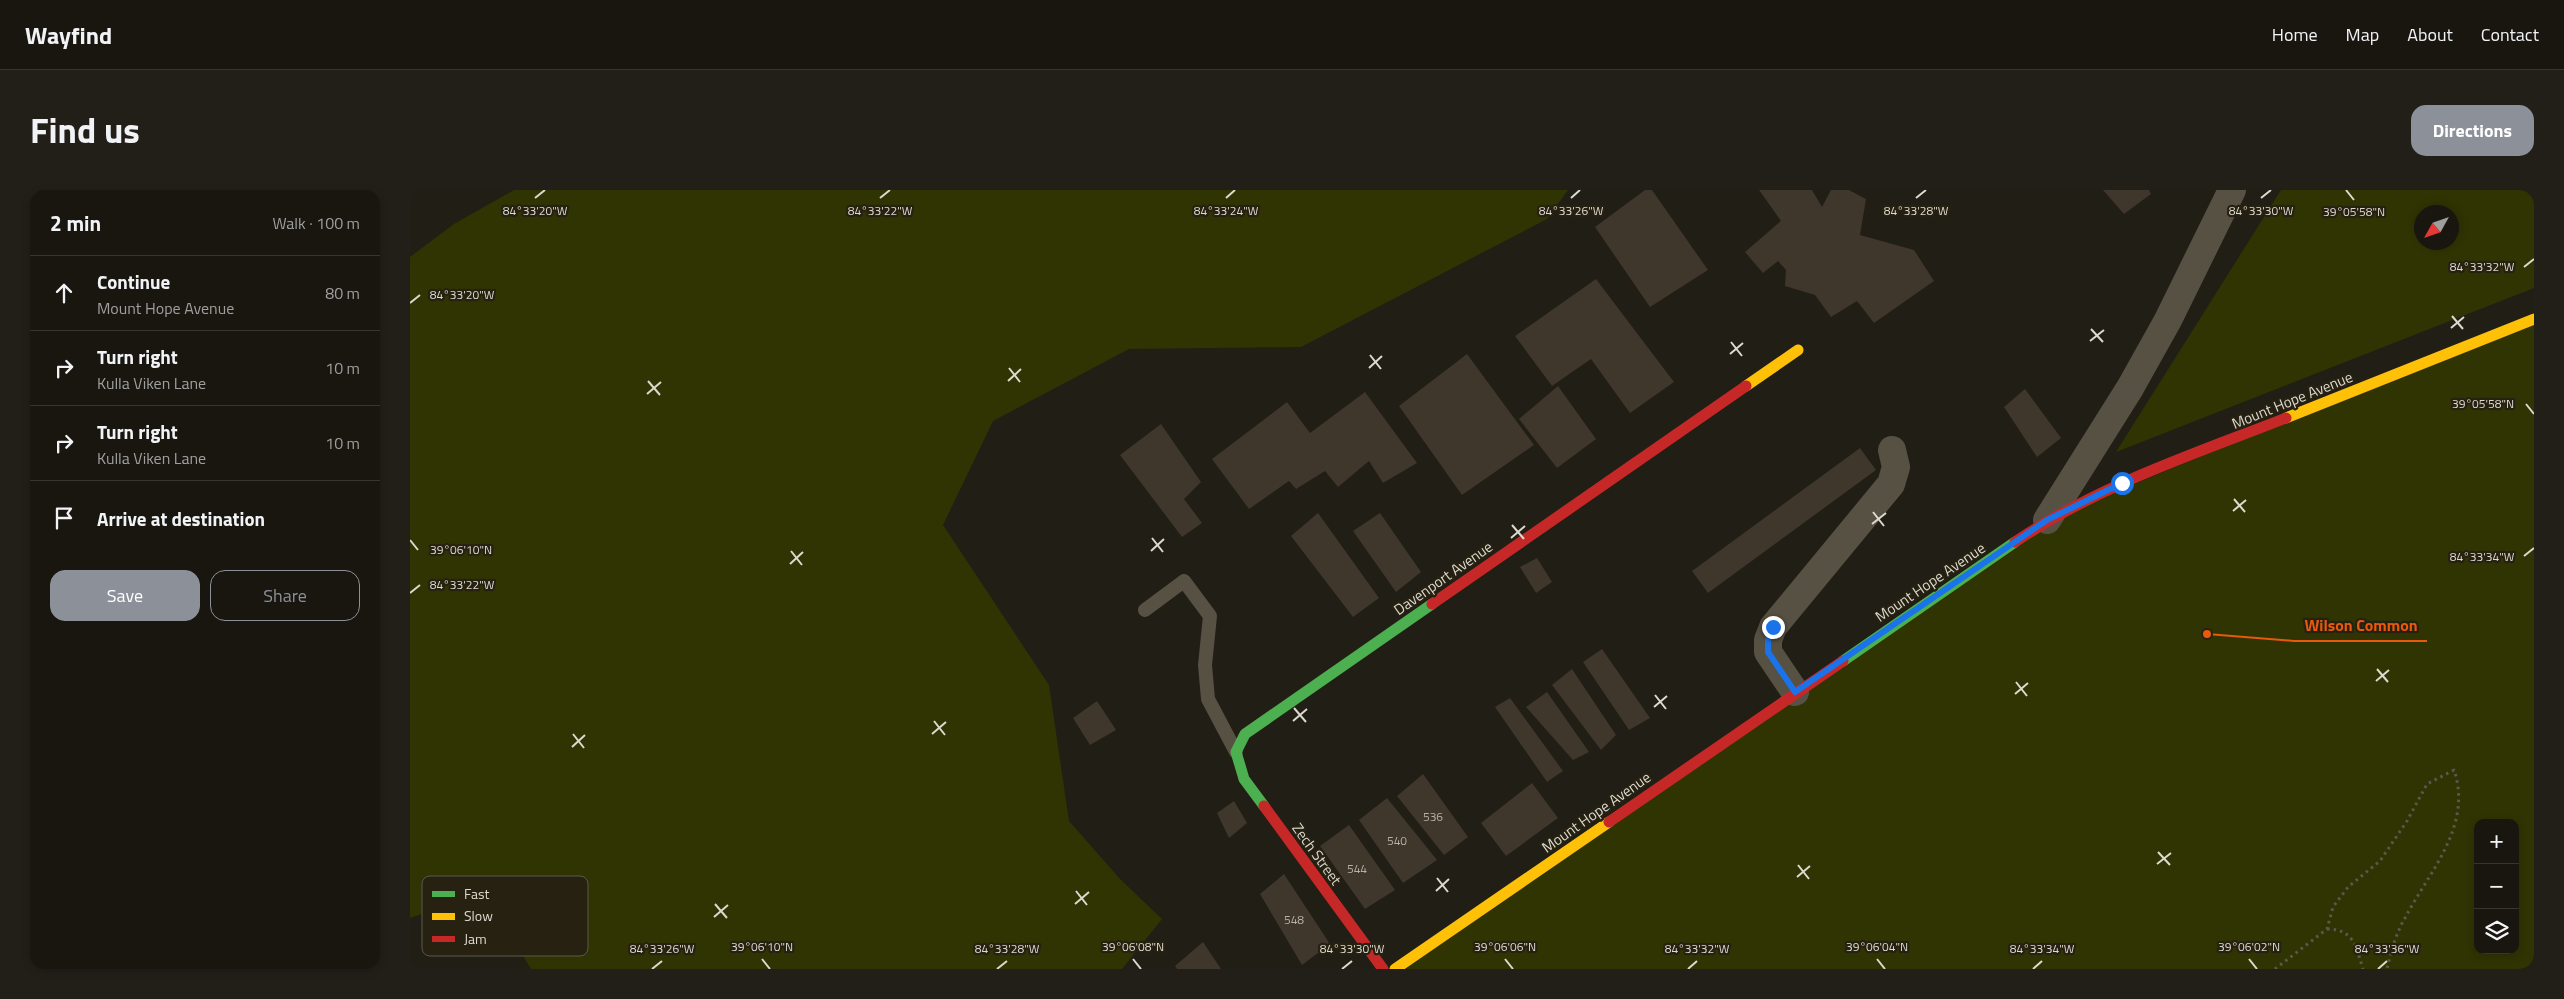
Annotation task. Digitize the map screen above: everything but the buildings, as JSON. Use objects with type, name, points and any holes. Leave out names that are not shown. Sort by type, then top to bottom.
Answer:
[{"type":"street","points":[[2047,520],[2130,388],[2168,320],[2232,190]]},
{"type":"street","name":"Mount Hope Avenue","points":[[1395,969],[2047,520],[2122,483],[2534,318]]},
{"type":"street","name":"Davenport Avenue","points":[[1236,752],[1245,734],[1798,350]]},
{"type":"street","points":[[1795,692],[1768,652],[1768,640],[1773,627],[1891,484],[1896,467],[1892,450]]},
{"type":"street","name":"Zech Street","points":[[1236,752],[1244,779],[1383,969]]},
{"type":"lane","points":[[1145,610],[1184,581],[1210,616],[1205,665],[1208,699],[1236,752]]},
{"type":"path","points":[[2275,969],[2328,930],[2333,907],[2348,887],[2380,861],[2407,821],[2426,784],[2454,770],[2460,786],[2459,808],[2450,843],[2404,919],[2387,969]]},
{"type":"path","points":[[2328,930],[2346,933],[2354,939],[2363,969]]},
{"type":"green space","points":[[514,190],[1568,190],[1547,219],[1301,347],[1129,349],[993,421],[943,525],[1049,685],[1069,821],[1120,879],[1162,919],[1122,969],[531,969],[523,956],[588,956],[588,876],[422,876],[422,914],[410,918],[410,257],[454,224]]},
{"type":"green space","points":[[2281,190],[2534,190],[2534,288],[2116,452]]},
{"type":"green space","points":[[2534,319],[2534,969],[1395,969],[2047,520]]},
{"type":"traffic: fast","points":[[1843,661],[2015,542]]},
{"type":"traffic: fast","points":[[1264,806],[1244,779],[1236,752],[1245,734],[1432,604]]},
{"type":"traffic: slow","points":[[2286,418],[2534,319]]},
{"type":"traffic: slow","points":[[1746,386],[1798,350]]},
{"type":"traffic: slow","points":[[1395,969],[1609,822]]},
{"type":"traffic: jam","points":[[1432,604],[1746,386]]},
{"type":"traffic: jam","points":[[2015,542],[2079,504],[2147,472],[2286,418]]},
{"type":"traffic: jam","points":[[1609,822],[1843,661]]},
{"type":"traffic: jam","points":[[1264,806],[1383,969]]},
{"type":"place","name":"Wilson Common","points":[[2207,634]]},
{"type":"route","points":[[1773,627],[1768,640],[1768,652],[1795,692],[2047,520],[2122,483]]}]
